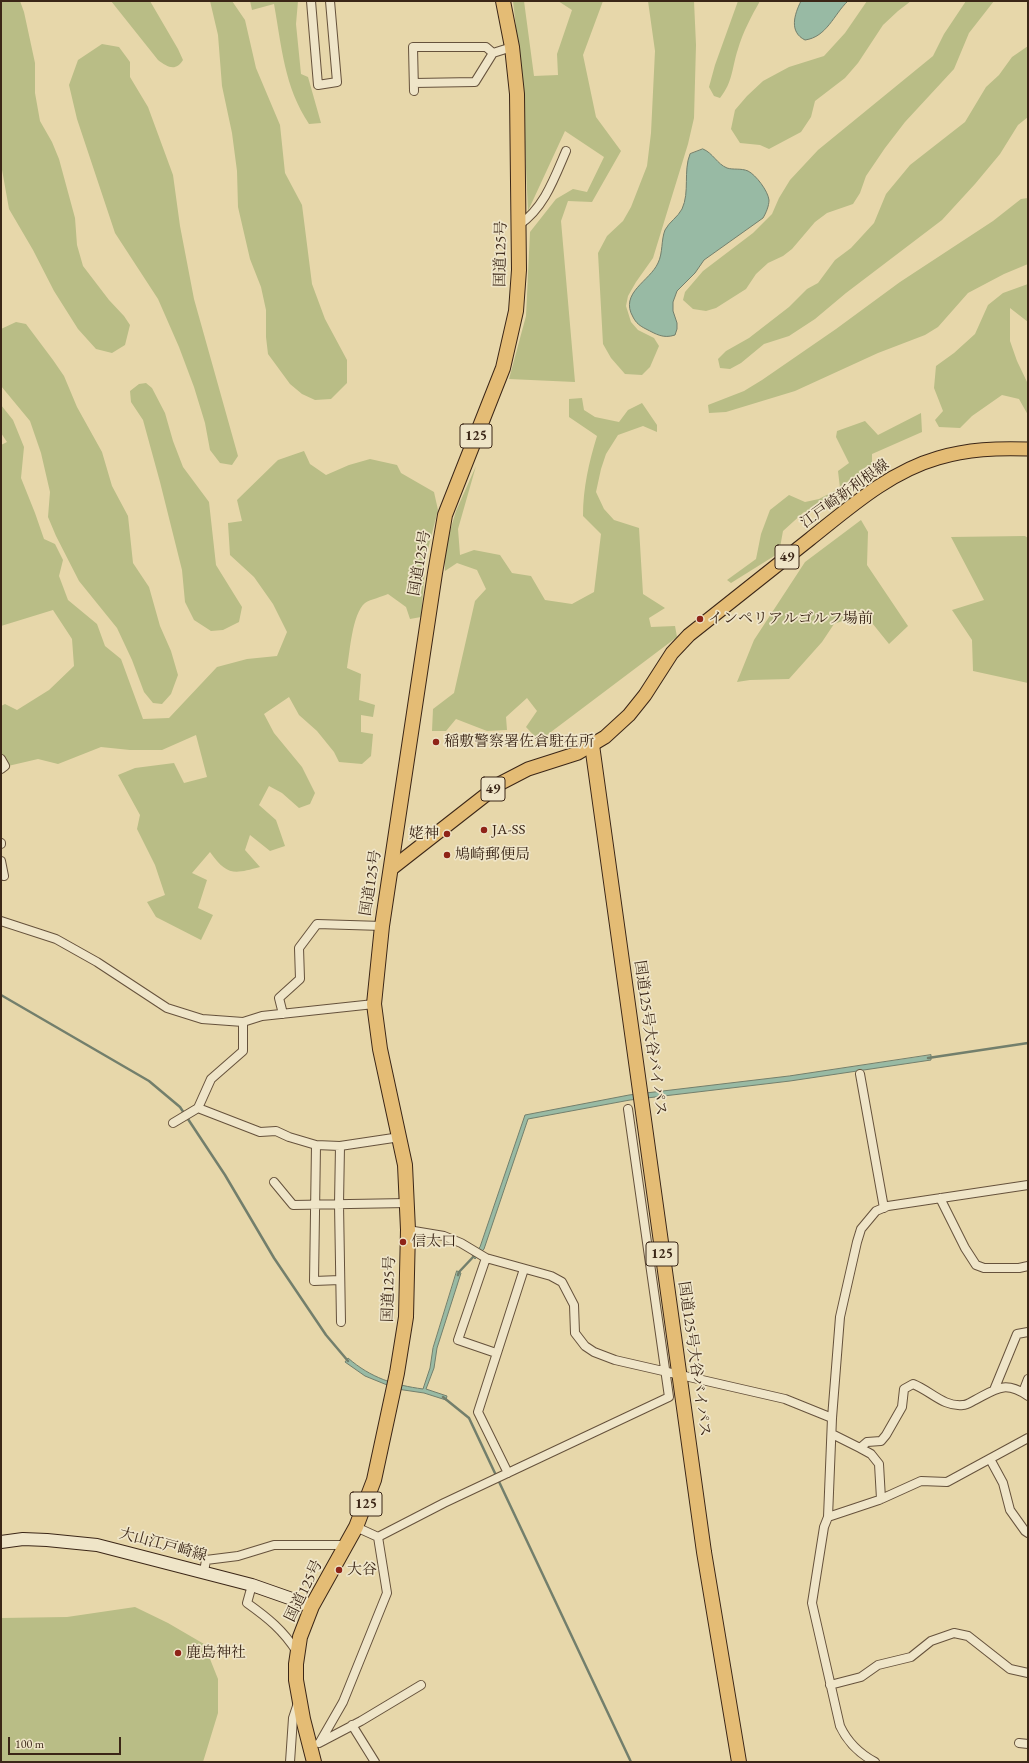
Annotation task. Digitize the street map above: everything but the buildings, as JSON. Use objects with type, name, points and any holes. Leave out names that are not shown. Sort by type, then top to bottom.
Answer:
[{"type":"highway","name":"国道125号","points":[[314,1762],[315,1745],[299,1700],[296,1680],[298,1652],[304,1626],[312,1606],[356,1526],[374,1480],[397,1373],[406,1317],[408,1230],[405,1165],[380,1049],[374,1004],[382,926],[434,573],[445,515],[503,368],[511,338],[517,293],[517,94],[512,47],[503,1]]},
{"type":"highway","name":"国道125号大谷バイパス","points":[[592,745],[704,1552],[739,1762]]},
{"type":"main road","name":"江戸崎新利根線","points":[[391,869],[501,783],[528,769],[578,753],[605,737],[629,715],[645,695],[672,652],[689,635],[854,504],[890,479],[923,463],[955,453],[988,449],[1028,449]]},
{"type":"main road","name":"大山江戸崎線","points":[[1,1542],[23,1539],[75,1542],[118,1549],[252,1586],[312,1606]]},
{"type":"street","points":[[311,1],[318,85],[337,82],[330,1]]},
{"type":"street","points":[[493,53],[486,47],[413,47],[414,87],[476,82],[493,53],[512,47]]},
{"type":"street","points":[[518,225],[529,218],[539,207],[566,151]]},
{"type":"street","points":[[1,759],[6,766],[1,769]]},
{"type":"street","points":[[1,861],[4,876]]},
{"type":"street","points":[[1,921],[56,939],[97,962],[167,1008],[202,1019],[243,1022],[262,1016],[374,1004]]},
{"type":"street","points":[[283,1014],[280,998],[300,979],[299,948],[317,924],[382,926]]},
{"type":"street","points":[[173,1123],[198,1108],[211,1079],[243,1051],[243,1022]]},
{"type":"street","points":[[860,1074],[884,1208]]},
{"type":"street","points":[[198,1108],[260,1132],[276,1131],[316,1145],[340,1146],[400,1137]]},
{"type":"street","points":[[378,1537],[444,1503],[669,1397],[628,1108]]},
{"type":"street","points":[[316,1145],[314,1281],[340,1280]]},
{"type":"street","points":[[340,1146],[339,1204],[341,1322]]},
{"type":"street","points":[[274,1182],[293,1205],[407,1203]]},
{"type":"street","points":[[875,1762],[866,1758],[857,1749],[844,1734],[840,1726],[812,1603],[824,1527],[828,1517],[832,1418],[840,1317],[857,1242],[861,1229],[876,1211],[884,1208],[1028,1185]]},
{"type":"street","points":[[940,1198],[965,1248],[976,1265],[984,1268],[1019,1268],[1028,1266]]},
{"type":"street","points":[[408,1230],[444,1236],[461,1243],[486,1258],[551,1276],[562,1282],[574,1305],[575,1333],[585,1346],[594,1352],[616,1360],[665,1370],[785,1399],[832,1418]]},
{"type":"street","points":[[486,1258],[458,1340],[496,1353]]},
{"type":"street","points":[[506,1474],[478,1412],[524,1269]]},
{"type":"street","points":[[994,1390],[1017,1334],[1028,1332]]},
{"type":"street","points":[[860,1448],[867,1442],[881,1441],[886,1435],[902,1407],[904,1388],[913,1384],[921,1387],[948,1404],[965,1405],[1000,1387],[1010,1387],[1025,1394],[1028,1379]]},
{"type":"street","points":[[832,1434],[871,1454],[879,1464],[882,1499]]},
{"type":"street","points":[[828,1517],[882,1499],[921,1481],[947,1482],[1028,1438]]},
{"type":"street","points":[[990,1459],[1004,1483],[1010,1510],[1025,1531],[1028,1532]]},
{"type":"street","points":[[356,1526],[378,1537]]},
{"type":"street","points":[[315,1745],[343,1702],[387,1593],[378,1537]]},
{"type":"street","points":[[204,1572],[206,1560],[238,1556],[274,1546],[346,1545]]},
{"type":"street","points":[[252,1586],[247,1603],[272,1621],[298,1652]]},
{"type":"street","points":[[830,1685],[861,1677],[878,1665],[911,1657],[931,1641],[954,1633],[968,1636],[1010,1669],[1028,1672]]},
{"type":"street","points":[[315,1745],[421,1685]]},
{"type":"street","points":[[290,1762],[292,1718],[299,1700]]},
{"type":"street","points":[[352,1725],[375,1762]]},
{"type":"street","points":[[1019,1743],[1028,1744]]},
{"type":"green space","points":[[1,1],[20,1],[24,12],[35,63],[35,93],[40,121],[52,142],[59,159],[75,218],[77,245],[83,266],[130,325],[125,345],[112,353],[96,349],[78,329],[54,291],[33,250],[9,209],[1,164]]},
{"type":"green space","points":[[111,1],[150,1],[178,49],[183,60],[180,64],[171,67],[158,60]]},
{"type":"green space","points":[[210,1],[232,1],[245,20],[256,68],[280,125],[285,173],[302,205],[312,284],[325,319],[347,360],[347,383],[331,399],[315,400],[302,394],[290,384],[268,354],[266,337],[266,310],[261,287],[250,259],[238,207],[237,171],[232,133],[222,86],[218,35]]},
{"type":"green space","points":[[250,1],[298,1],[296,24],[301,74],[308,77],[321,123],[309,124],[294,95],[285,66],[274,4],[252,10]]},
{"type":"green space","points":[[513,1],[524,1],[534,76],[558,75],[557,54],[572,10],[558,1],[603,1],[583,55],[596,117],[621,151],[592,202],[568,201],[561,221],[575,382],[509,379],[526,316],[530,232],[556,199],[573,189],[587,192],[604,157],[565,131],[528,211],[522,80]]},
{"type":"green space","points":[[648,1],[694,1],[696,45],[694,118],[688,144],[653,258],[628,296],[626,306],[631,322],[638,330],[654,338],[659,346],[650,367],[642,375],[625,374],[611,358],[603,344],[598,253],[607,236],[623,221],[631,207],[647,166],[651,133],[655,51]]},
{"type":"green space","points":[[738,1],[760,1],[742,37],[730,80],[720,98],[714,96],[709,87],[715,65]]},
{"type":"green space","points":[[867,1],[911,1],[883,25],[858,63],[845,78],[815,101],[811,117],[801,132],[769,149],[760,145],[740,143],[731,129],[735,110],[747,96],[763,81],[789,67],[824,56],[845,33]]},
{"type":"green space","points":[[966,1],[994,1],[969,33],[954,69],[905,122],[885,148],[866,176],[860,193],[853,204],[827,213],[815,222],[792,249],[783,256],[768,263],[756,274],[746,289],[716,308],[706,311],[693,309],[683,300],[685,292],[703,271],[753,233],[772,214],[779,198],[790,180],[818,150],[933,56],[944,34]]},
{"type":"green space","points":[[102,44],[119,47],[130,62],[130,77],[148,107],[173,175],[180,226],[194,299],[238,456],[232,465],[220,463],[210,450],[205,423],[194,387],[179,347],[158,299],[115,233],[77,119],[69,85],[78,60]]},
{"type":"green space","points":[[1028,46],[1028,117],[1018,125],[1000,154],[942,220],[846,293],[815,319],[789,336],[764,344],[741,363],[730,369],[720,368],[718,359],[726,351],[749,338],[789,307],[807,289],[818,283],[835,260],[851,248],[874,223],[886,194],[910,165],[965,122],[986,87],[999,75],[1012,57]]},
{"type":"green space","points":[[1028,198],[1028,264],[1004,274],[968,293],[938,327],[925,335],[878,353],[795,391],[726,412],[709,413],[708,405],[744,391],[762,380],[836,329],[900,282],[993,221],[1021,199]]},
{"type":"green space","points":[[1028,284],[1028,322],[1010,308],[1010,341],[1017,361],[1028,384],[1028,415],[1019,399],[1002,395],[972,416],[960,428],[939,427],[935,420],[943,411],[934,388],[936,366],[954,353],[975,334],[988,305],[1003,293]]},
{"type":"green space","points":[[16,322],[26,324],[64,376],[77,407],[102,452],[112,486],[128,516],[133,563],[149,587],[160,626],[171,651],[178,675],[171,694],[162,704],[153,703],[144,692],[132,660],[117,628],[79,581],[48,517],[50,492],[41,453],[30,421],[1,386],[1,329]]},
{"type":"green space","points":[[146,383],[152,388],[165,413],[173,441],[183,467],[209,502],[216,565],[242,607],[239,622],[223,630],[211,631],[194,620],[185,602],[182,570],[160,482],[143,420],[131,402],[130,391],[139,384]]},
{"type":"green space","points":[[582,398],[584,410],[595,417],[619,422],[628,410],[642,403],[657,425],[657,432],[643,426],[618,435],[606,454],[596,492],[604,509],[614,520],[639,528],[643,594],[665,608],[649,618],[651,627],[675,626],[677,637],[539,741],[526,727],[537,711],[527,698],[506,717],[507,730],[487,731],[456,719],[446,731],[432,731],[433,709],[454,693],[475,601],[486,589],[477,570],[457,563],[445,571],[444,551],[456,511],[476,466],[458,529],[460,555],[474,550],[500,555],[512,573],[531,576],[545,600],[572,604],[594,592],[601,534],[583,516],[587,475],[597,436],[569,417],[569,399]]},
{"type":"green space","points":[[1,405],[13,420],[24,447],[21,478],[44,539],[55,544],[63,560],[59,576],[68,600],[97,624],[105,646],[121,659],[143,719],[169,718],[217,667],[247,659],[277,656],[287,632],[273,604],[254,577],[230,555],[228,523],[242,521],[237,500],[278,460],[304,451],[310,464],[326,475],[349,465],[370,459],[397,465],[401,473],[434,492],[438,510],[426,557],[421,617],[410,619],[406,607],[388,594],[365,603],[361,608],[354,624],[347,668],[361,674],[359,700],[375,705],[373,717],[361,715],[361,732],[373,734],[371,756],[362,764],[339,762],[334,752],[317,731],[299,715],[289,697],[264,714],[274,733],[302,767],[315,793],[310,804],[299,808],[282,793],[269,786],[259,805],[276,820],[285,846],[270,851],[250,835],[245,850],[260,867],[237,872],[232,871],[221,865],[210,852],[192,873],[207,880],[198,908],[213,915],[201,940],[156,917],[147,902],[165,895],[155,865],[137,829],[140,815],[118,775],[135,768],[174,763],[184,783],[207,777],[196,735],[162,750],[130,750],[101,747],[58,764],[38,759],[8,766],[1,757],[1,706],[5,704],[17,710],[49,690],[74,666],[72,639],[53,610],[1,626],[1,445],[7,442],[1,433]]},
{"type":"green space","points":[[921,413],[922,432],[872,454],[872,470],[850,481],[853,498],[827,509],[804,512],[783,531],[779,553],[731,583],[727,580],[756,559],[761,534],[770,510],[789,495],[805,502],[819,499],[840,488],[838,471],[849,463],[836,437],[837,431],[865,421],[878,435]]},
{"type":"green space","points":[[861,520],[868,532],[867,565],[908,626],[889,644],[864,613],[834,624],[822,642],[789,679],[750,680],[737,682],[754,640],[805,562]]},
{"type":"green space","points":[[1025,536],[1028,538],[1028,683],[973,671],[972,640],[952,610],[984,600],[951,537]]},
{"type":"green space","points":[[135,1607],[168,1623],[204,1644],[218,1679],[218,1713],[203,1762],[1,1762],[1,1618],[67,1617]]},
{"type":"shaded area","points":[[801,1],[848,1],[825,30],[813,38],[805,40],[800,37],[794,23],[796,12]]},
{"type":"shaded area","points":[[703,149],[710,153],[720,164],[727,168],[745,170],[751,173],[764,188],[769,200],[768,205],[763,218],[704,260],[695,273],[677,291],[673,302],[673,311],[677,323],[677,329],[675,335],[663,336],[646,329],[637,323],[630,309],[630,301],[637,288],[654,270],[658,263],[661,255],[665,230],[682,209],[686,196],[687,167],[690,154]]},
{"type":"shaded area","points":[[931,1055],[931,1060],[790,1081],[630,1100],[528,1119],[484,1249],[475,1259],[472,1255],[480,1247],[525,1115],[629,1095],[789,1076]]},
{"type":"shaded area","points":[[457,1271],[461,1273],[437,1348],[434,1368],[426,1389],[447,1396],[446,1400],[424,1393],[397,1389],[365,1376],[345,1362],[348,1358],[365,1371],[383,1380],[423,1389],[430,1368],[433,1348]]},
{"type":"waterway","points":[[1,995],[149,1081],[180,1107],[225,1175],[274,1258],[326,1335],[348,1361]]},
{"type":"waterway","points":[[928,1058],[1028,1043]]},
{"type":"waterway","points":[[458,1275],[475,1255]]},
{"type":"waterway","points":[[443,1397],[469,1418],[631,1762]]},
{"type":"place","name":"インペリアルゴルフ場前","points":[[700,619]]},
{"type":"place","name":"稲敷警察署佐倉駐在所","points":[[436,742]]},
{"type":"place","name":"JA-SS","points":[[484,830]]},
{"type":"place","name":"姥神","points":[[447,834]]},
{"type":"place","name":"鳩崎郵便局","points":[[447,855]]},
{"type":"place","name":"信太口","points":[[403,1242]]},
{"type":"place","name":"大谷","points":[[339,1570]]},
{"type":"place","name":"鹿島神社","points":[[178,1653]]}]
